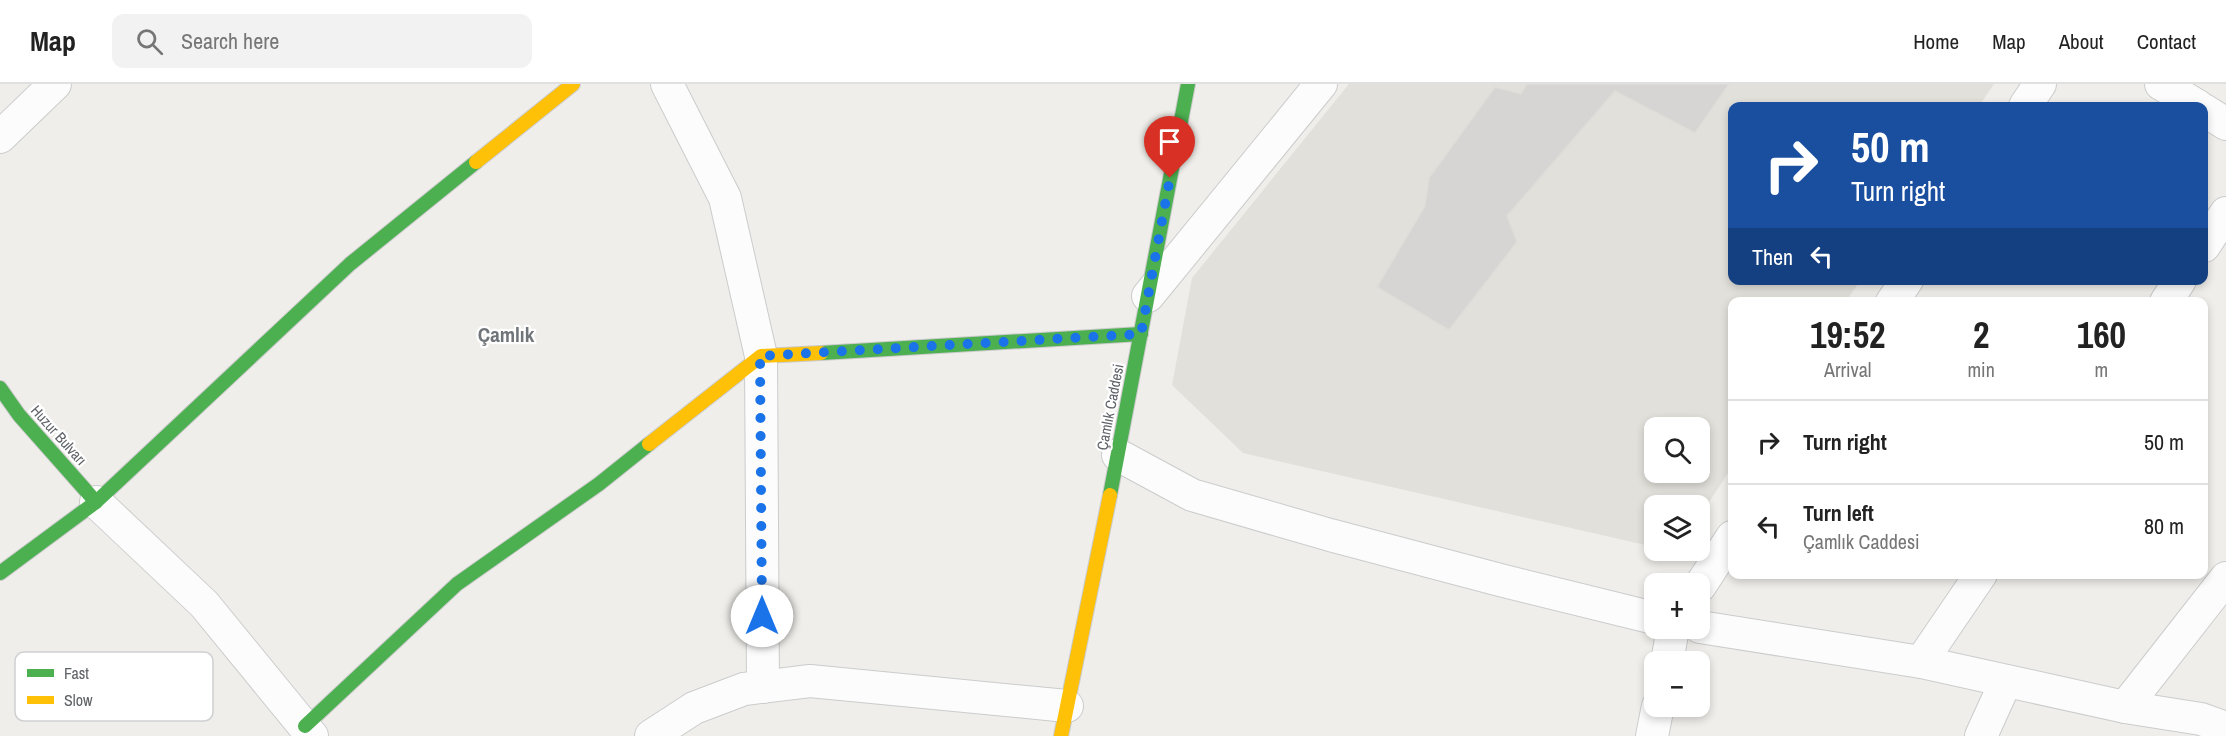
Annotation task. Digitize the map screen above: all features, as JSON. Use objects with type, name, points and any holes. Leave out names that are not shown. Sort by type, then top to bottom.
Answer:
[{"type":"street","points":[[0,137],[55,84]]},
{"type":"street","points":[[0,573],[96,502],[350,264],[573,84]]},
{"type":"street","points":[[667,84],[725,198],[760,356],[763,687]]},
{"type":"street","name":"Çamlık Caddesi","points":[[1061,736],[1118,455],[1188,84]]},
{"type":"street","points":[[1148,296],[1321,84]]},
{"type":"street","points":[[2028,102],[2040,84]]},
{"type":"street","points":[[2161,84],[2191,102]]},
{"type":"street","points":[[2208,113],[2226,124]]},
{"type":"street","points":[[2208,240],[2226,213]]},
{"type":"street","points":[[96,502],[204,604],[309,731],[457,584],[599,484],[760,356],[1141,334]]},
{"type":"street","name":"Huzur Bulvarı","points":[[0,388],[19,415],[96,502]]},
{"type":"street","points":[[1118,455],[1192,495],[1466,571],[1644,616]]},
{"type":"street","points":[[1708,573],[1728,543]]},
{"type":"street","points":[[2125,707],[2226,578]]},
{"type":"street","points":[[1921,662],[1978,579]]},
{"type":"street","points":[[1710,629],[1921,662],[2125,707],[2201,719],[2226,728]]},
{"type":"street","points":[[651,736],[693,708],[744,689],[810,681],[1067,706]]},
{"type":"street","points":[[1981,736],[2006,681]]},
{"type":"street","points":[[2125,707],[2171,736]]},
{"type":"street","points":[[1652,736],[1656,717]]},
{"type":"shaded area","points":[[1349,84],[1994,84],[1982,102],[1728,102],[1728,285],[1857,285],[1849,297],[1728,297],[1728,473],[1710,501],[1710,495],[1644,495],[1644,545],[1243,453],[1172,385],[1192,278]]},
{"type":"building","points":[[1527,84],[1729,84],[1695,133],[1615,91],[1507,216],[1517,242],[1449,330],[1377,287],[1425,206],[1429,178],[1495,87],[1521,94]]},
{"type":"traffic: fast","points":[[1110,495],[1188,84]]},
{"type":"traffic: fast","points":[[0,573],[96,502],[350,264],[476,162]]},
{"type":"traffic: fast","points":[[821,353],[1141,334]]},
{"type":"traffic: fast","points":[[0,388],[19,415],[96,502]]},
{"type":"traffic: fast","points":[[305,726],[457,584],[599,484],[649,444]]},
{"type":"traffic: slow","points":[[476,162],[573,84]]},
{"type":"traffic: slow","points":[[649,444],[761,356],[821,353]]},
{"type":"traffic: slow","points":[[1061,736],[1110,495]]},
{"type":"district","name":"Çamlık","points":[[506,334]]},
{"type":"route","points":[[762,616],[760,356],[1141,334],[1170,178]]}]
